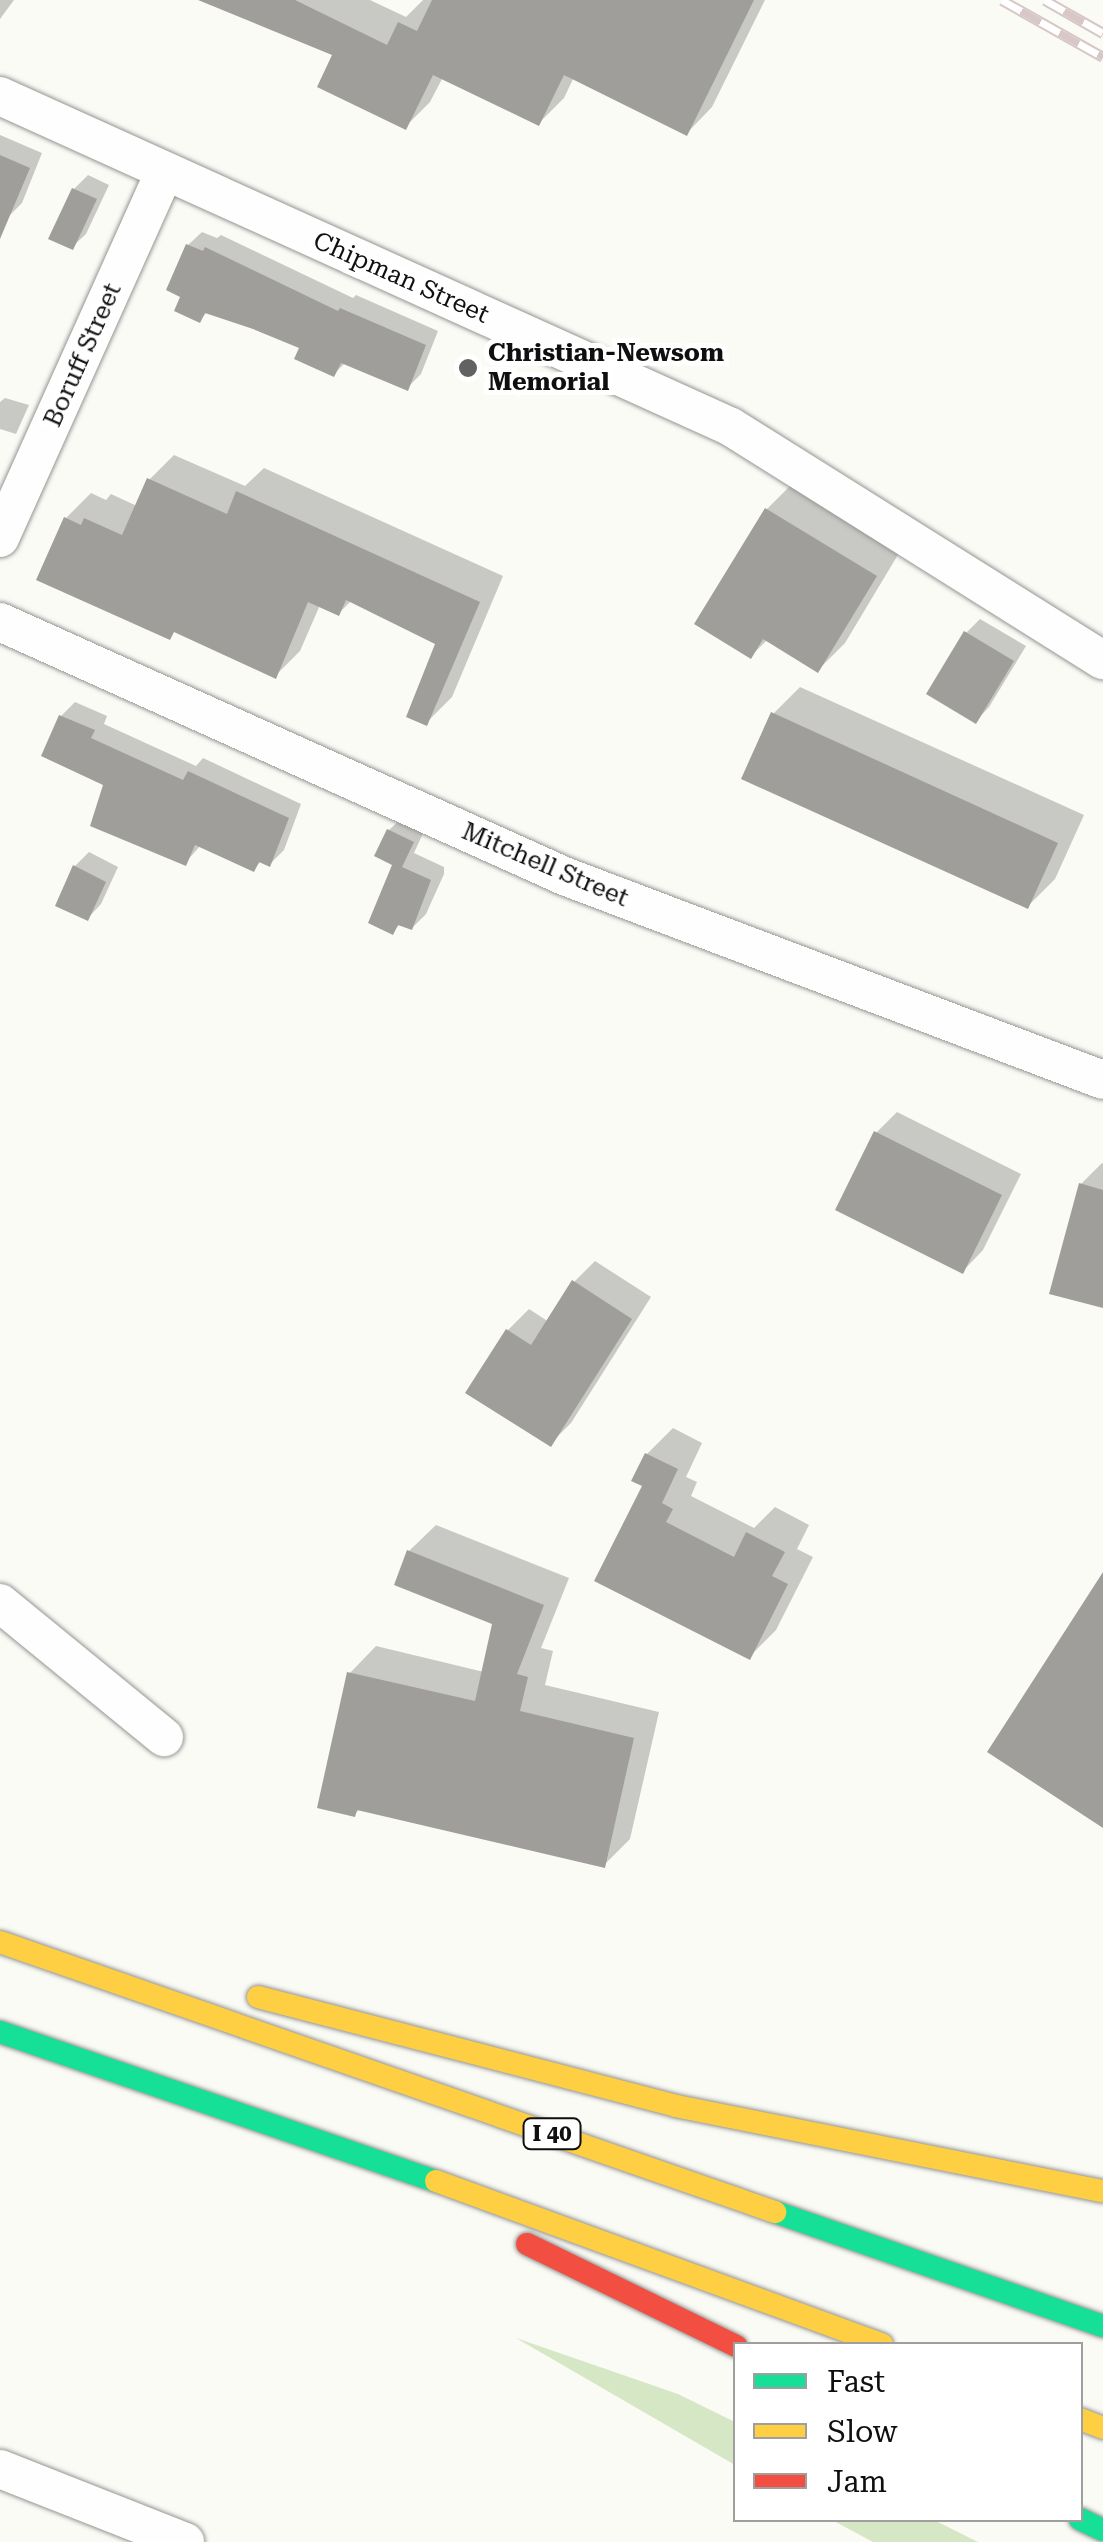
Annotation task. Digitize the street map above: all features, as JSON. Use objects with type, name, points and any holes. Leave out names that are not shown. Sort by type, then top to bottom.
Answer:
[{"type":"highway","points":[[0,1930],[150,1969]]},
{"type":"highway","name":"I 40","points":[[0,1942],[1103,2326]]},
{"type":"highway","points":[[243,1994],[676,2106],[1103,2190]]},
{"type":"highway","points":[[0,2032],[575,2229],[877,2342]]},
{"type":"highway","points":[[308,2137],[733,2345]]},
{"type":"street","name":"Chipman Street","points":[[0,96],[731,427],[1103,660]]},
{"type":"street","name":"Boruff Street","points":[[0,538],[165,171]]},
{"type":"street","name":"Mitchell Street","points":[[0,622],[564,876],[1103,1080]]},
{"type":"street","points":[[0,1603],[164,1737]]},
{"type":"street","points":[[0,2469],[185,2542]]},
{"type":"green space","points":[[516,2338],[678,2394],[733,2421],[733,2464]]},
{"type":"green space","points":[[836,2522],[938,2522],[978,2542],[873,2542]]},
{"type":"building","points":[[198,0],[295,0],[387,45],[398,22],[417,31],[432,0],[754,0],[687,136],[564,75],[539,126],[433,75],[406,130],[317,87],[332,55]]},
{"type":"building","points":[[0,155],[30,168],[0,239]]},
{"type":"building","points":[[72,188],[97,199],[73,250],[48,239]]},
{"type":"building","points":[[186,244],[203,251],[205,247],[338,311],[340,308],[426,345],[408,391],[341,363],[334,377],[294,359],[299,348],[253,329],[205,313],[200,323],[174,311],[180,297],[166,290]]},
{"type":"building","points":[[147,478],[227,514],[236,491],[480,602],[427,726],[406,717],[435,644],[346,600],[339,616],[308,602],[276,679],[174,632],[170,640],[36,580],[64,517],[81,525],[84,518],[122,535]]},
{"type":"building","points":[[765,508],[877,576],[818,673],[763,639],[751,659],[694,624]]},
{"type":"building","points":[[964,631],[1014,661],[976,724],[926,694]]},
{"type":"building","points":[[771,712],[1058,843],[1028,909],[741,779]]},
{"type":"building","points":[[59,715],[95,730],[91,738],[183,780],[188,771],[289,818],[270,867],[259,862],[254,872],[195,845],[186,866],[90,826],[103,785],[41,756]]},
{"type":"building","points":[[387,829],[414,842],[402,867],[431,880],[412,930],[398,925],[393,935],[368,923],[392,865],[374,856]]},
{"type":"building","points":[[73,865],[106,882],[88,921],[55,906]]},
{"type":"building","points":[[874,1131],[1002,1195],[963,1274],[835,1210]]},
{"type":"building","points":[[1079,1183],[1103,1190],[1103,1308],[1049,1294]]},
{"type":"building","points":[[572,1280],[632,1319],[551,1447],[465,1393],[506,1329],[531,1345]]},
{"type":"building","points":[[645,1453],[678,1469],[662,1503],[673,1509],[666,1522],[734,1557],[746,1532],[785,1552],[772,1576],[788,1584],[750,1660],[594,1581],[642,1486],[631,1481]]},
{"type":"building","points":[[407,1550],[544,1605],[517,1674],[528,1677],[520,1711],[634,1738],[605,1868],[357,1810],[355,1817],[317,1808],[347,1672],[475,1701],[492,1624],[394,1585]]},
{"type":"building","points":[[1103,1572],[1103,1828],[987,1752]]},
{"type":"railway","points":[[1002,0],[1103,57]]},
{"type":"railway","points":[[1045,0],[1103,33]]},
{"type":"traffic: fast","points":[[0,2032],[436,2181]]},
{"type":"traffic: fast","points":[[775,2212],[1103,2326]]},
{"type":"traffic: fast","points":[[1083,2520],[1103,2530]]},
{"type":"traffic: slow","points":[[0,1942],[775,2212]]},
{"type":"traffic: slow","points":[[258,1997],[676,2106],[1103,2191]]},
{"type":"traffic: slow","points":[[436,2181],[877,2342]]},
{"type":"traffic: slow","points":[[1083,2420],[1103,2428]]},
{"type":"traffic: jam","points":[[527,2244],[733,2345]]},
{"type":"place","name":"Christian-Newsom Memorial","points":[[468,368]]}]
